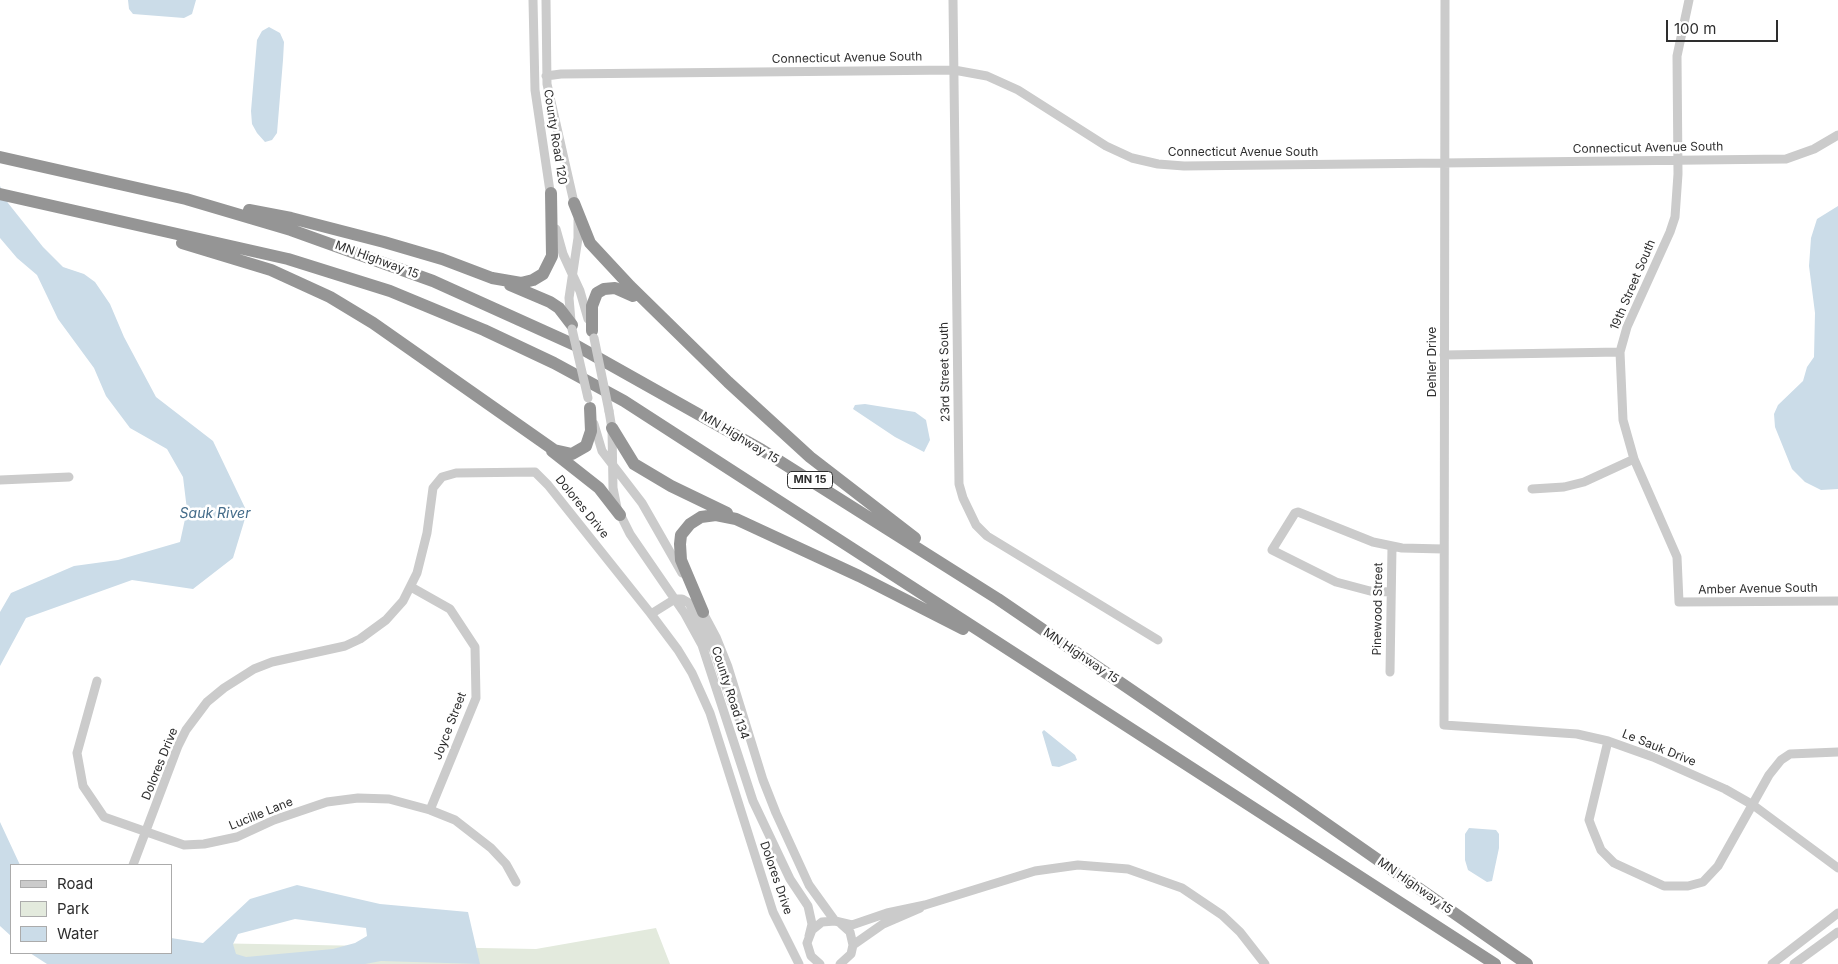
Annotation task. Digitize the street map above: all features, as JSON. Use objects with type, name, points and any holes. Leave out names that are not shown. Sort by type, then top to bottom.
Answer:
[{"type":"highway","name":"MN Highway 15","points":[[6,158],[180,197],[291,230],[368,256],[467,295],[569,342],[747,441],[998,599],[1298,804],[1527,964]]},
{"type":"highway","points":[[490,277],[513,282],[527,282],[538,278],[548,267],[552,256],[553,241],[551,193]]},
{"type":"highway","name":"MN Highway 15","points":[[0,194],[64,207],[288,260],[390,292],[484,330],[554,363],[624,401],[1495,964]]},
{"type":"highway","points":[[180,197],[291,218],[442,259],[550,302],[558,308],[572,327]]},
{"type":"highway","points":[[574,203],[590,243],[657,313],[810,457],[998,599]]},
{"type":"highway","points":[[64,207],[271,270],[330,297],[373,323],[546,446],[599,488],[620,515]]},
{"type":"highway","points":[[593,335],[592,306],[597,293],[604,289],[615,288],[627,291],[657,313]]},
{"type":"highway","points":[[546,446],[572,454],[581,450],[591,435],[589,403]]},
{"type":"highway","points":[[612,428],[627,456],[642,469],[770,535]]},
{"type":"highway","points":[[703,612],[681,560],[681,535],[690,524],[708,515],[726,516],[905,598],[1040,669]]},
{"type":"street","name":"County Road 120","points":[[533,0],[534,82],[557,236],[573,273],[593,335],[609,410]]},
{"type":"street","name":"County Road 120","points":[[546,0],[546,76],[574,203],[578,233],[569,306],[589,403]]},
{"type":"street","name":"23rd Street South","points":[[953,0],[959,484],[963,498],[976,525],[987,536],[1158,640]]},
{"type":"street","name":"Dehler Drive","points":[[1444,725],[1443,164],[1445,0]]},
{"type":"street","name":"19th Street South","points":[[1679,602],[1677,557],[1634,459],[1623,420],[1620,352],[1627,327],[1670,232],[1677,200],[1677,56],[1688,0]]},
{"type":"street","name":"Connecticut Avenue South","points":[[546,76],[561,74],[954,70],[987,76],[1018,90],[1106,146],[1132,158],[1158,164],[1210,166],[1786,159],[1814,150],[1838,135]]},
{"type":"street","points":[[1444,355],[1620,352]]},
{"type":"street","name":"County Road 134","points":[[589,403],[602,450],[642,503],[703,612],[728,666],[776,813],[809,885],[838,922],[850,932],[852,950]]},
{"type":"street","name":"County Road 134","points":[[609,410],[612,428],[614,499],[620,515],[630,534],[693,628],[710,666],[744,777],[762,821],[790,878],[808,906],[812,924],[808,950],[811,956],[820,964]]},
{"type":"street","points":[[1532,489],[1564,487],[1584,482],[1634,459]]},
{"type":"street","name":"Dolores Drive","points":[[132,864],[146,834],[178,746],[186,730],[207,702],[224,688],[254,669],[272,662],[329,651],[360,639],[386,620],[411,586],[422,556],[433,488],[437,482],[448,474],[535,472],[548,485],[651,614],[678,650],[702,690],[770,906],[799,964]]},
{"type":"street","points":[[0,480],[68,478]]},
{"type":"street","points":[[1390,592],[1370,591],[1336,582],[1295,564],[1272,550],[1295,513],[1298,512],[1351,535],[1392,547],[1443,549]]},
{"type":"street","name":"Pinewood Street","points":[[1390,672],[1392,547]]},
{"type":"street","name":"Joyce Street","points":[[411,586],[450,610],[475,646],[476,698],[430,810]]},
{"type":"street","points":[[651,614],[675,599],[689,602],[704,630],[731,701],[756,756]]},
{"type":"street","name":"Amber Avenue South","points":[[1679,602],[1838,601]]},
{"type":"street","name":"Lucille Lane","points":[[97,681],[77,753],[83,786],[104,817],[146,834],[184,845],[224,842],[274,820],[327,802],[358,798],[389,799],[430,810],[454,820],[476,834],[506,864],[516,882]]},
{"type":"street","name":"Le Sauk Drive","points":[[1444,725],[1546,730],[1608,741],[1653,757],[1753,804],[1838,868]]},
{"type":"street","points":[[1608,741],[1589,820],[1592,828],[1601,850],[1614,863],[1664,886],[1688,886],[1703,882],[1718,866],[1769,775],[1781,760],[1790,754],[1838,752]]},
{"type":"street","points":[[840,964],[852,950],[883,924],[925,905],[1035,871],[1065,866],[1128,869],[1182,888],[1204,901],[1240,932],[1265,964]]},
{"type":"street","points":[[809,936],[816,925],[822,922],[838,922],[852,925],[905,908],[925,905]]},
{"type":"street","points":[[1772,964],[1838,913]]},
{"type":"street","points":[[1794,964],[1838,932]]},
{"type":"street","points":[[848,964],[852,950]]},
{"type":"green space","points":[[656,928],[670,964],[224,964],[203,943],[536,949]]},
{"type":"water","points":[[128,0],[196,0],[192,14],[184,18],[133,14],[129,9]]},
{"type":"water","points":[[269,27],[280,33],[284,42],[277,133],[272,140],[265,142],[252,124],[251,111],[257,40],[262,31]]},
{"type":"water","name":"Sauk River","points":[[0,186],[8,203],[43,247],[63,267],[84,274],[95,282],[110,304],[124,337],[156,397],[213,441],[247,512],[233,558],[193,589],[132,580],[26,618],[0,666],[0,612],[11,593],[74,566],[118,560],[180,542],[187,510],[183,477],[167,449],[130,428],[106,396],[94,368],[58,319],[37,275],[17,258],[0,238]]},
{"type":"water","points":[[1838,206],[1838,489],[1821,490],[1805,482],[1792,469],[1775,427],[1774,414],[1778,405],[1803,381],[1807,367],[1814,357],[1815,313],[1809,266],[1811,238],[1817,219]]},
{"type":"water","points":[[865,404],[915,412],[926,420],[930,440],[924,452],[895,437],[853,409],[855,405]]},
{"type":"water","points":[[1044,730],[1075,755],[1077,760],[1059,767],[1052,766],[1042,732]]},
{"type":"water","points":[[0,822],[20,864],[10,864],[10,935],[0,926]]},
{"type":"water","points":[[1469,828],[1496,830],[1499,834],[1499,848],[1492,881],[1487,882],[1468,870],[1465,860],[1465,834]]},
{"type":"water","points":[[297,885],[380,904],[468,912],[480,964],[381,961],[365,964],[47,964],[32,954],[172,954],[172,938],[203,943],[250,899]],"holes":[[[295,919],[366,928],[367,936],[355,943],[333,949],[246,957],[236,954],[233,944],[238,934]]]}]
